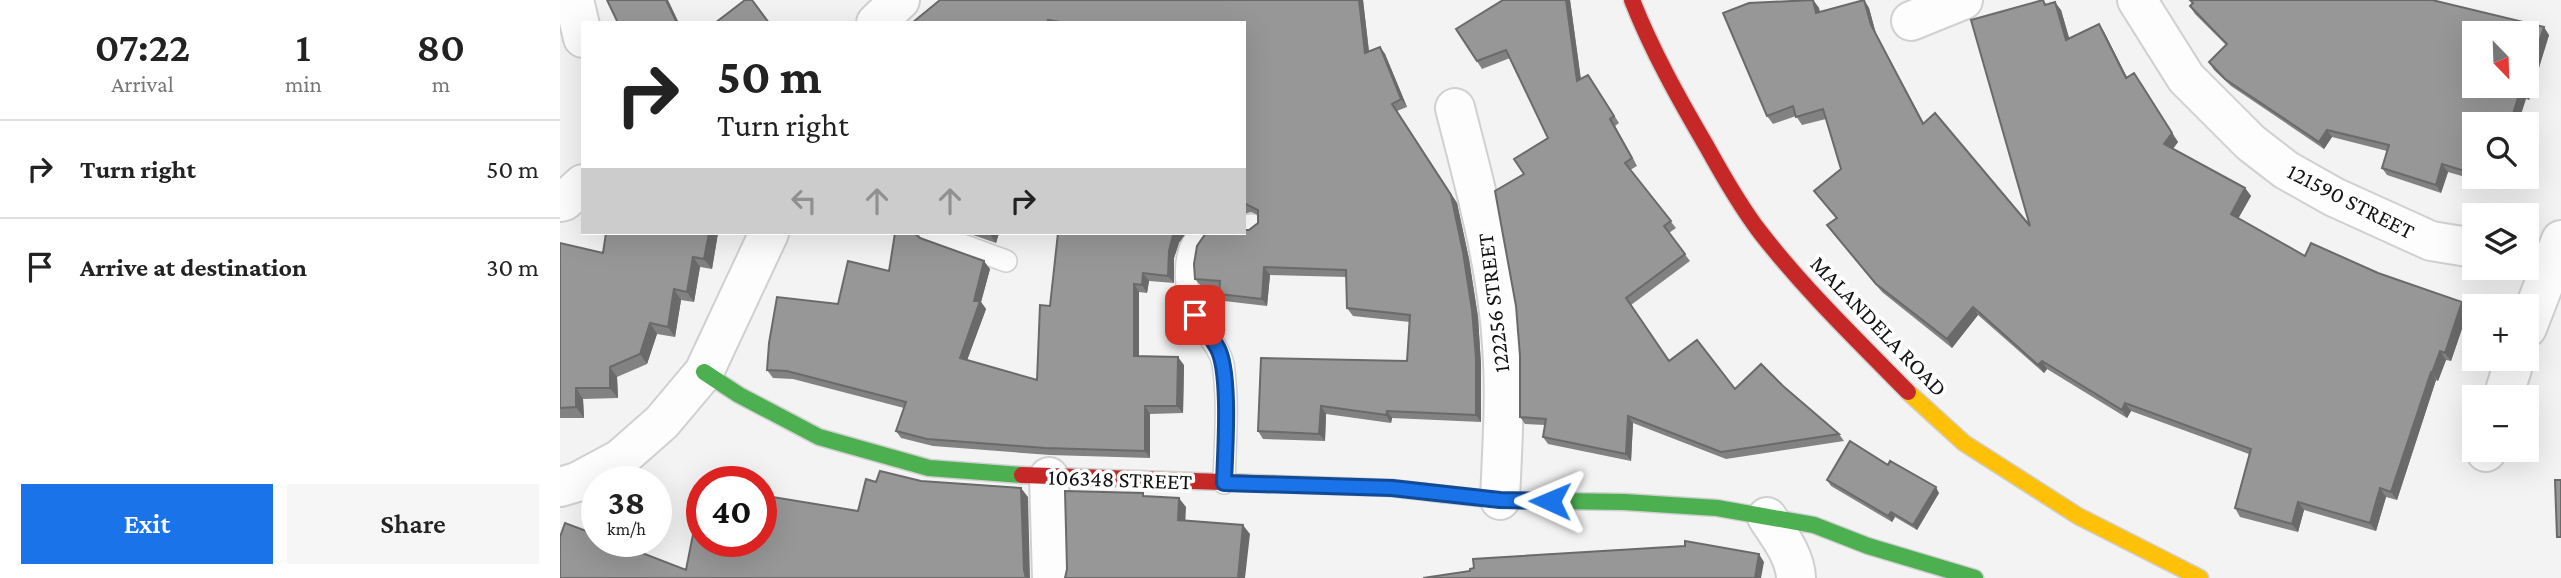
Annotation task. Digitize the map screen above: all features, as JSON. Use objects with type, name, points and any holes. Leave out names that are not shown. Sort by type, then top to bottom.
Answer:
[{"type":"street","points":[[574,0],[581,30]]},
{"type":"street","name":"MALANDELA ROAD","points":[[1632,0],[1683,105],[1726,180],[1760,232],[1842,325],[1910,394],[1964,443],[2078,516],[2199,578]]},
{"type":"street","points":[[1911,21],[1963,0]]},
{"type":"street","name":"121590 STREET","points":[[2137,0],[2186,78],[2251,143],[2286,170],[2334,197],[2431,241],[2462,246]]},
{"type":"street","name":"122256 STREET","points":[[1455,108],[1489,246],[1502,344],[1500,500]]},
{"type":"street","points":[[560,202],[581,186]]},
{"type":"street","points":[[560,487],[577,482],[620,459],[662,422],[704,372],[768,235]]},
{"type":"street","points":[[2538,294],[2551,253]]},
{"type":"street","name":"106348 STREET","points":[[704,372],[749,401],[819,437],[929,468],[1049,477],[1392,488],[1500,500],[1717,508],[1814,525],[1868,546],[1975,578]]},
{"type":"street","points":[[1049,477],[1052,578]]},
{"type":"street","points":[[1767,517],[1796,566],[1796,578]]},
{"type":"lane","points":[[935,235],[1006,261]]},
{"type":"lane","points":[[1199,235],[1189,254],[1189,297],[1195,315],[1218,348],[1223,364],[1226,402],[1224,483]]},
{"type":"building","points":[[607,0],[666,0],[676,21],[617,21]]},
{"type":"building","points":[[745,0],[752,0],[768,21],[718,21]]},
{"type":"building","points":[[940,0],[1359,0],[1365,53],[1380,47],[1401,99],[1392,104],[1451,195],[1472,310],[1476,358],[1476,415],[1387,411],[1386,415],[1321,406],[1319,434],[1258,431],[1261,358],[1407,361],[1410,315],[1347,308],[1346,270],[1264,267],[1262,299],[1219,294],[1220,281],[1195,279],[1197,246],[1205,235],[1246,235],[1246,230],[1258,223],[1258,210],[1246,204],[1246,21],[914,21]]},
{"type":"building","points":[[1503,0],[1566,0],[1577,81],[1588,75],[1614,116],[1610,119],[1632,158],[1625,163],[1671,221],[1664,226],[1685,254],[1626,298],[1669,361],[1697,340],[1735,389],[1761,364],[1839,434],[1721,452],[1628,416],[1626,454],[1543,437],[1546,419],[1520,417],[1520,356],[1516,306],[1495,191],[1524,174],[1514,159],[1548,138],[1506,50],[1477,61],[1456,29]]},
{"type":"building","points":[[1813,0],[1816,13],[1864,0],[1871,25],[1923,124],[1935,113],[2030,226],[1971,20],[2043,0],[2045,5],[2055,2],[2066,40],[2099,24],[2126,78],[2134,73],[2172,133],[2164,144],[2245,188],[2231,214],[2305,256],[2311,243],[2378,273],[2462,302],[2445,353],[2440,351],[2431,372],[2391,492],[2380,488],[2370,523],[2298,502],[2292,524],[2235,508],[2251,449],[2125,403],[2122,410],[2042,361],[2038,365],[1973,307],[1947,339],[1876,284],[1827,225],[1837,218],[1814,191],[1841,169],[1823,109],[1796,117],[1793,106],[1767,116],[1723,13],[1749,3]]},
{"type":"building","points":[[2190,0],[2432,0],[2519,21],[2462,21],[2462,98],[2518,98],[2514,112],[2462,112],[2462,170],[2442,164],[2436,185],[2382,168],[2389,145],[2327,130],[2319,142],[2225,79],[2209,62],[2227,44],[2190,6],[2193,3]]},
{"type":"building","points":[[2539,26],[2544,27],[2539,43]]},
{"type":"building","points":[[606,235],[709,235],[704,259],[693,257],[687,292],[674,289],[668,327],[650,323],[640,354],[610,367],[610,388],[576,388],[576,407],[560,408],[560,243],[603,253]]},
{"type":"building","points":[[895,235],[916,235],[984,261],[974,301],[980,301],[960,358],[1037,380],[1040,305],[1050,306],[1058,235],[1173,235],[1168,276],[1143,273],[1142,285],[1134,284],[1134,356],[1178,357],[1177,406],[1145,406],[1145,451],[1045,448],[927,439],[896,431],[906,402],[787,371],[767,370],[777,297],[838,304],[848,261],[889,271]]},
{"type":"building","points":[[1850,441],[1888,465],[1890,461],[1936,487],[1913,525],[1891,512],[1888,516],[1827,480]]},
{"type":"building","points":[[880,471],[921,481],[1021,488],[1026,578],[560,578],[560,537],[565,523],[581,529],[581,557],[652,557],[686,570],[689,557],[777,557],[777,498],[858,511],[866,479],[876,482]]},
{"type":"building","points":[[2555,480],[2561,480],[2561,537],[2557,537]]},
{"type":"building","points":[[1065,491],[1143,493],[1143,496],[1179,498],[1178,520],[1243,525],[1238,578],[1065,578]]},
{"type":"building","points":[[1685,541],[1759,554],[1755,578],[1423,578],[1470,571],[1474,568],[1473,559],[1685,546]]},
{"type":"traffic: fast","points":[[704,372],[739,395],[819,437],[929,468],[1022,475]]},
{"type":"traffic: fast","points":[[1442,494],[1500,500],[1624,502],[1717,508],[1814,525],[1868,546],[1975,578]]},
{"type":"traffic: slow","points":[[1908,392],[1964,443],[2078,516],[2200,578]]},
{"type":"traffic: jam","points":[[1632,0],[1676,93],[1753,222],[1813,295],[1908,392]]},
{"type":"traffic: jam","points":[[1022,475],[1392,488],[1442,494]]},
{"type":"route","points":[[1195,315],[1218,348],[1223,364],[1226,402],[1224,483],[1392,488],[1500,500],[1550,501]]}]
